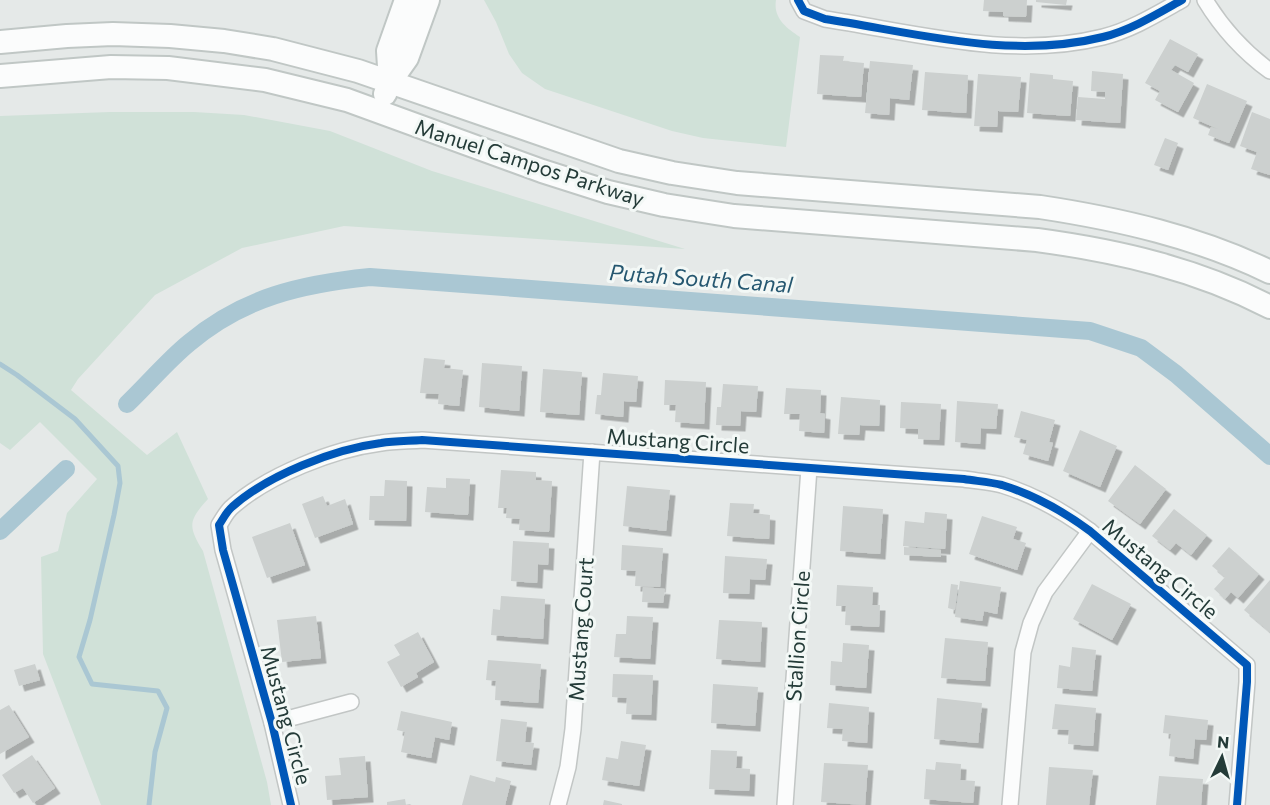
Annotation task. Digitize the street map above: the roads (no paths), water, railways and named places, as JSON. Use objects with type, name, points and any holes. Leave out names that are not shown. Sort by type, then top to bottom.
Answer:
[{"type":"main road","points":[[390,82],[388,51],[406,0]]},
{"type":"main road","points":[[378,112],[390,82],[407,58],[428,0]]},
{"type":"main road","name":"Manuel Campos Parkway","points":[[0,42],[113,34],[224,41],[273,49],[322,60],[390,82],[619,161],[672,173],[737,183],[1040,207],[1089,214],[1186,239],[1270,272]]},
{"type":"main road","name":"Manuel Campos Parkway","points":[[0,75],[111,67],[168,68],[265,80],[312,90],[542,171],[608,192],[664,206],[734,216],[1037,240],[1080,246],[1158,263],[1209,280],[1270,307]]},
{"type":"street","points":[[798,0],[804,11],[825,19],[972,44],[1016,47],[1063,44],[1105,37],[1147,20],[1182,0]]},
{"type":"street","points":[[1205,0],[1234,40],[1270,71]]},
{"type":"street","name":"Mustang Circle","points":[[291,805],[272,723],[223,550],[219,525],[231,508],[254,491],[292,469],[333,453],[379,443],[422,440],[964,479],[1000,484],[1030,495],[1064,512],[1090,531],[1246,665],[1247,682],[1237,805]]},
{"type":"street","name":"Mustang Court","points":[[558,805],[568,767],[573,729],[592,452]]},
{"type":"street","name":"Stallion Circle","points":[[785,805],[809,468]]},
{"type":"street","points":[[1010,805],[1023,652],[1031,623],[1045,592],[1090,531]]},
{"type":"street","points":[[272,723],[351,702]]},
{"type":"waterway","name":"Putah South Canal","points":[[127,404],[181,350],[209,327],[230,314],[274,295],[321,284],[370,277],[1090,331],[1141,348],[1176,374],[1270,456]]},
{"type":"waterway","points":[[0,364],[75,419],[118,466],[120,483],[114,515],[90,620],[79,657],[92,684],[158,691],[167,708],[155,752],[149,805]]},
{"type":"waterway","name":"Putah South Canal","points":[[0,531],[66,469]]}]
